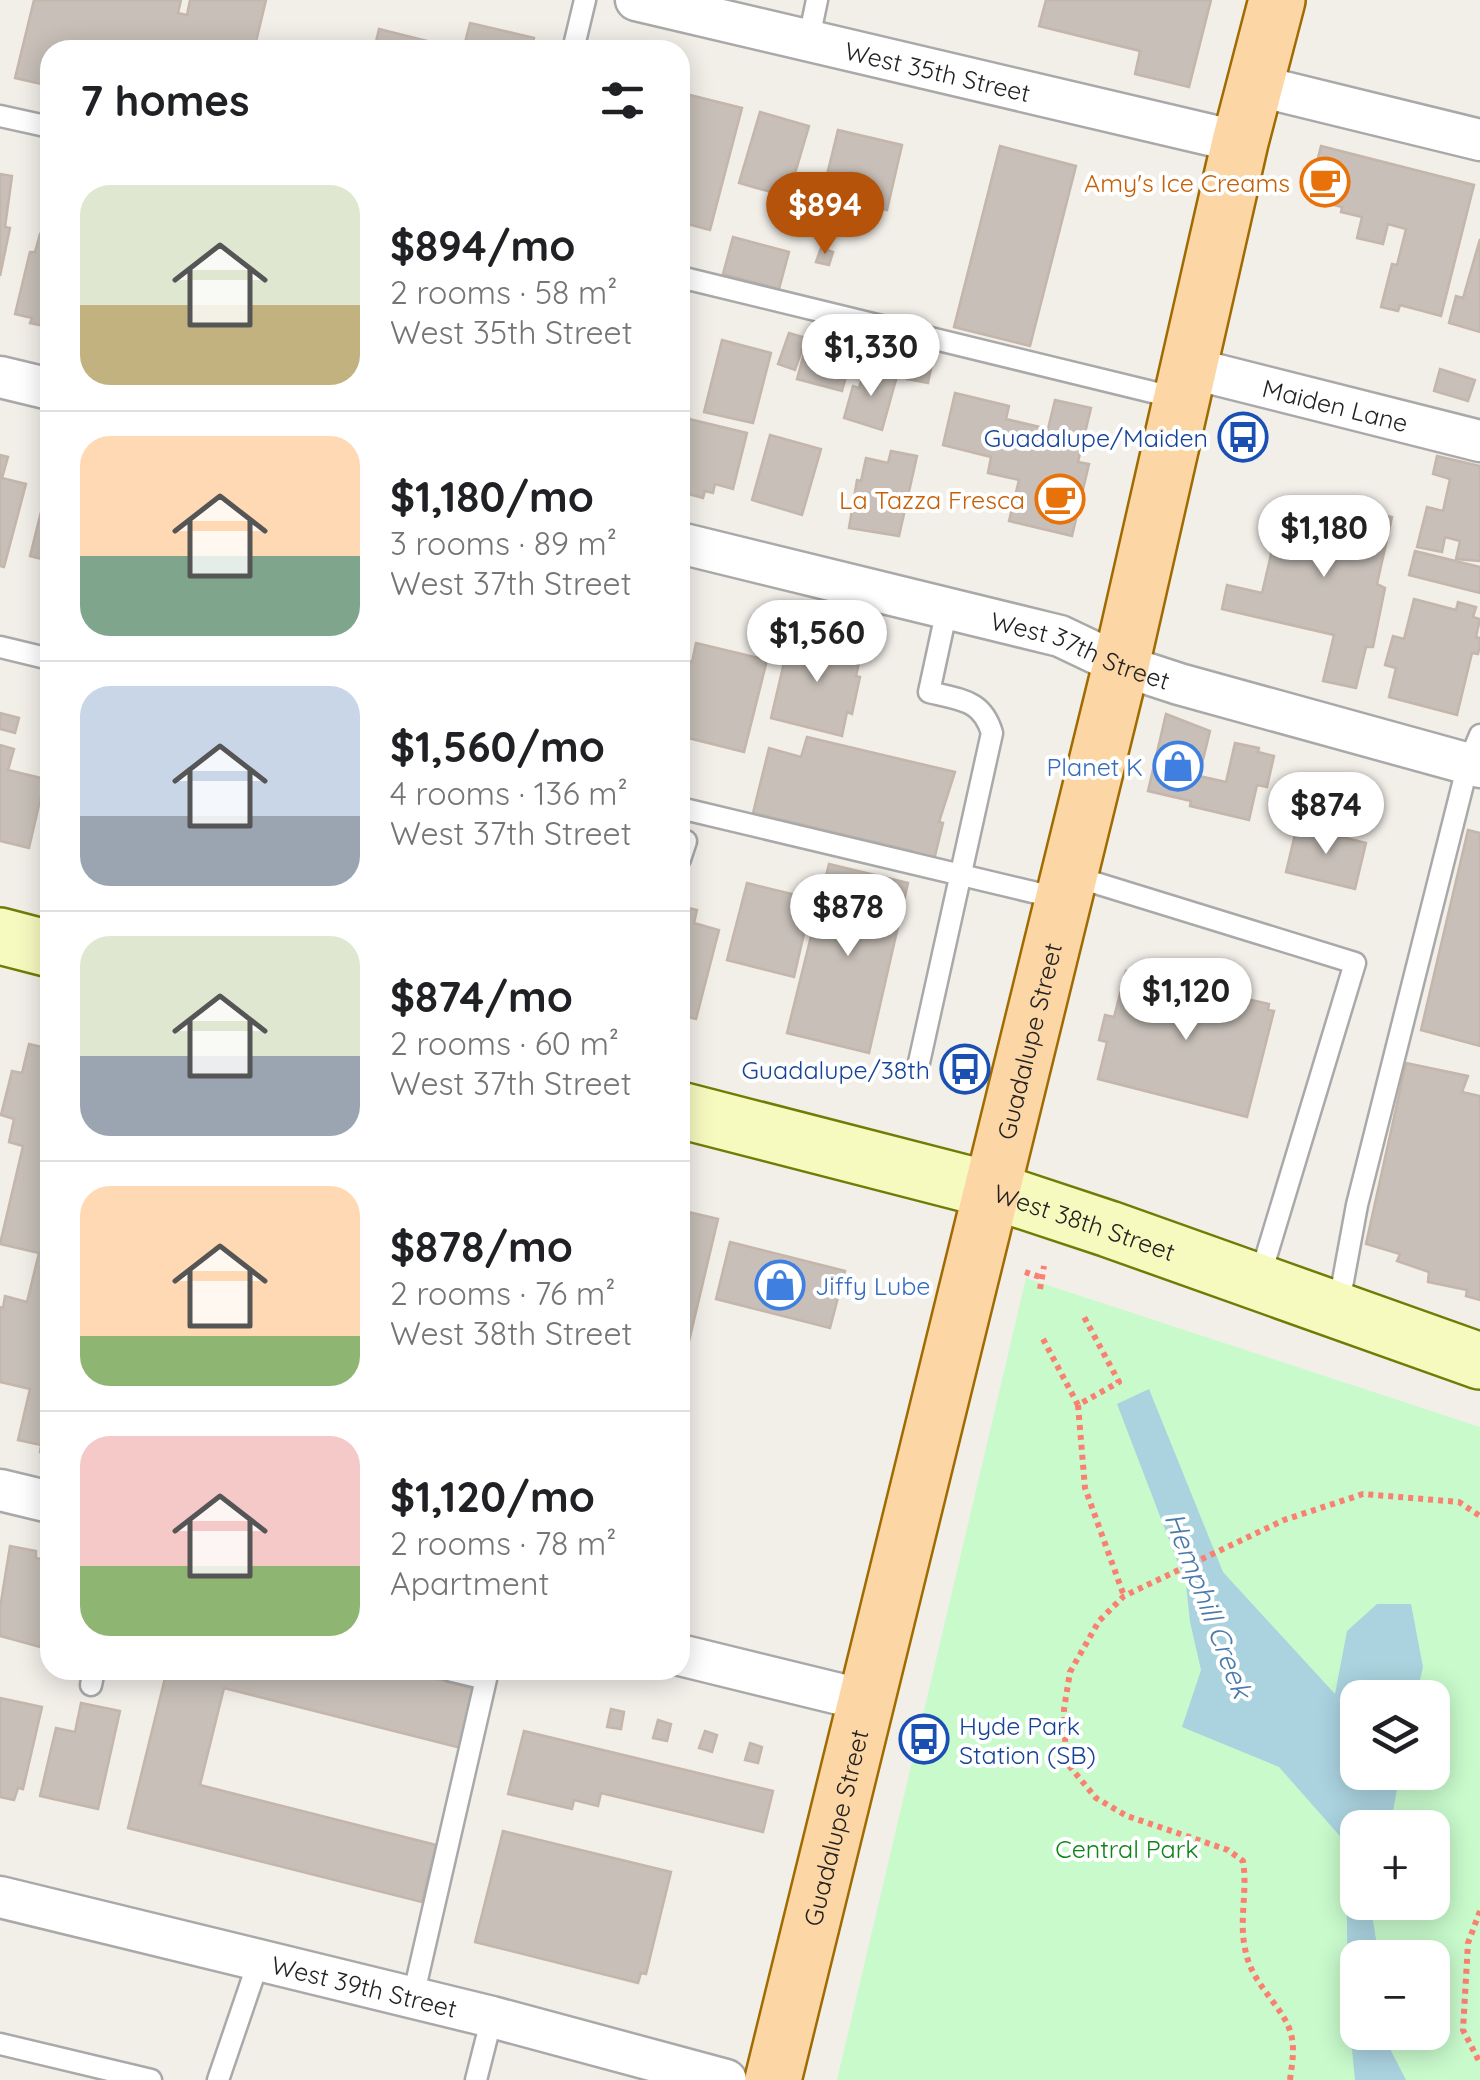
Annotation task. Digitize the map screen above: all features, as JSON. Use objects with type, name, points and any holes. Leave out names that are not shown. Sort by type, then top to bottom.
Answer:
[{"type":"main road","name":"Guadalupe Street","points":[[773,2080],[1122,665],[1240,142],[1276,0]]},
{"type":"main road","points":[[0,936],[40,946]]},
{"type":"main road","name":"West 38th Street","points":[[690,1113],[991,1190],[1480,1361]]},
{"type":"street","name":"West 35th Street","points":[[636,0],[708,9],[808,42],[1240,142]]},
{"type":"street","points":[[1255,86],[1480,140]]},
{"type":"street","points":[[0,377],[40,387]]},
{"type":"street","name":"Maiden Lane","points":[[1186,384],[1480,441]]},
{"type":"street","name":"West 37th Street","points":[[690,546],[1060,636],[1122,665],[1178,684],[1476,755]]},
{"type":"street","points":[[0,1490],[40,1500]]},
{"type":"street","points":[[690,1657],[868,1701]]},
{"type":"street","name":"West 39th Street","points":[[0,1897],[492,2017],[726,2080]]},
{"type":"lane","points":[[576,40],[586,0]]},
{"type":"lane","points":[[808,42],[817,0]]},
{"type":"lane","points":[[0,116],[40,125]]},
{"type":"lane","points":[[690,278],[1186,384]]},
{"type":"lane","points":[[918,1067],[992,733],[986,714],[970,703],[930,692],[946,608]]},
{"type":"lane","points":[[0,647],[40,656]]},
{"type":"lane","points":[[1338,1310],[1357,1205],[1476,755]]},
{"type":"lane","points":[[690,810],[960,874],[1067,887],[1354,963],[1258,1282]]},
{"type":"lane","points":[[412,1998],[486,1680]]},
{"type":"lane","points":[[218,2080],[259,1960]]},
{"type":"lane","points":[[476,2080],[492,2017]]},
{"type":"lane","points":[[0,2044],[151,2080]]},
{"type":"path","points":[[1040,1289],[1044,1266]]},
{"type":"path","points":[[1025,1272],[1040,1277]]},
{"type":"path","points":[[1078,1405],[1119,1382],[1083,1315]]},
{"type":"path","points":[[1043,1339],[1078,1405],[1086,1488],[1124,1596]]},
{"type":"path","points":[[1290,2080],[1290,2029],[1251,1973],[1245,1952],[1243,1861],[1228,1850],[1127,1816],[1096,1798],[1078,1781],[1066,1762],[1064,1709],[1070,1672],[1099,1621],[1124,1596],[1284,1520],[1362,1494],[1459,1502],[1480,1516]]},
{"type":"path","points":[[1480,1911],[1468,1944],[1463,2030],[1480,2063]]},
{"type":"green space","name":"Central Park","points":[[1026,1278],[1480,1427],[1480,2080],[837,2080]]},
{"type":"water","name":"Hemphill Creek","points":[[1149,1389],[1223,1572],[1335,1694],[1347,1631],[1377,1604],[1411,1604],[1423,1667],[1420,1680],[1340,1680],[1340,1790],[1397,1790],[1393,1810],[1340,1810],[1340,1836],[1279,1767],[1182,1727],[1201,1670],[1186,1584],[1117,1404]]},
{"type":"water","points":[[1347,1920],[1373,1920],[1376,1940],[1347,1940]]},
{"type":"water","points":[[1352,2050],[1391,2050],[1406,2080],[1355,2080]]},
{"type":"building","points":[[34,0],[181,0],[178,13],[187,15],[190,0],[266,0],[256,40],[40,40],[40,84],[15,78]]},
{"type":"building","points":[[1046,0],[1211,0],[1189,87],[1135,74],[1140,51],[1039,26]]},
{"type":"building","points":[[470,23],[534,38],[534,40],[466,40]]},
{"type":"building","points":[[379,29],[423,40],[376,40]]},
{"type":"building","points":[[690,95],[742,108],[710,230],[690,225]]},
{"type":"building","points":[[760,112],[809,126],[788,197],[739,183]]},
{"type":"building","points":[[838,130],[902,145],[887,210],[822,195]]},
{"type":"building","points":[[1000,146],[1076,166],[1030,346],[954,327]]},
{"type":"building","points":[[1321,146],[1474,185],[1441,316],[1400,305],[1398,311],[1381,307],[1406,229],[1388,224],[1383,244],[1357,238],[1362,217],[1308,198]]},
{"type":"building","points":[[0,174],[12,176],[5,227],[10,228],[0,276]]},
{"type":"building","points":[[40,234],[40,325],[30,323],[32,318],[15,314],[30,252],[35,252]]},
{"type":"building","points":[[733,237],[789,252],[779,289],[723,274]]},
{"type":"building","points":[[1480,239],[1480,332],[1449,323],[1456,296],[1463,298]]},
{"type":"building","points":[[821,248],[833,252],[829,265],[816,262]]},
{"type":"building","points":[[789,333],[806,338],[795,370],[778,364]]},
{"type":"building","points":[[722,340],[771,353],[753,423],[704,412]]},
{"type":"building","points":[[806,346],[851,358],[842,391],[797,379]]},
{"type":"building","points":[[911,359],[932,363],[928,383],[907,379]]},
{"type":"building","points":[[866,366],[897,376],[882,430],[844,418],[853,386],[859,388]]},
{"type":"building","points":[[1440,369],[1475,380],[1468,401],[1434,391]]},
{"type":"building","points":[[955,393],[1009,406],[1006,419],[1048,429],[1055,400],[1091,408],[1078,462],[1089,464],[1072,536],[1009,521],[1019,480],[988,473],[991,457],[943,445]]},
{"type":"building","points":[[690,419],[747,433],[733,489],[715,484],[713,493],[705,491],[703,498],[690,495]]},
{"type":"building","points":[[770,435],[821,449],[802,515],[752,500]]},
{"type":"building","points":[[891,451],[917,456],[899,536],[849,528],[857,480],[861,481],[866,458],[888,463]]},
{"type":"building","points":[[0,455],[8,457],[2,478],[26,484],[4,567],[0,566]]},
{"type":"building","points":[[1437,456],[1480,466],[1480,561],[1456,559],[1460,541],[1445,537],[1442,552],[1417,547],[1427,507],[1443,511],[1450,479],[1433,474]]},
{"type":"building","points":[[1292,496],[1392,517],[1377,584],[1385,588],[1373,647],[1366,647],[1356,688],[1323,681],[1334,635],[1222,609],[1227,585],[1262,593],[1283,503]]},
{"type":"building","points":[[40,516],[40,558],[30,556]]},
{"type":"building","points":[[1415,551],[1480,567],[1480,593],[1409,575]]},
{"type":"building","points":[[1414,599],[1456,610],[1458,602],[1476,607],[1473,617],[1480,619],[1476,637],[1480,638],[1480,645],[1478,654],[1472,653],[1457,715],[1389,697],[1396,668],[1385,665],[1393,636],[1404,639]]},
{"type":"building","points":[[791,633],[862,650],[852,714],[847,712],[842,736],[771,718]]},
{"type":"building","points":[[696,643],[767,660],[744,752],[690,738],[690,661]]},
{"type":"building","points":[[0,713],[19,718],[15,733],[0,729]]},
{"type":"building","name":"Planet K","points":[[1166,714],[1210,731],[1199,776],[1226,782],[1235,743],[1274,756],[1267,787],[1257,785],[1249,820],[1148,791]]},
{"type":"building","points":[[807,737],[955,772],[939,822],[943,823],[934,860],[911,855],[912,851],[753,813],[769,748],[801,757]]},
{"type":"building","points":[[0,745],[14,749],[8,770],[40,778],[40,801],[29,848],[0,841]]},
{"type":"building","points":[[1297,826],[1366,843],[1355,889],[1286,872]]},
{"type":"building","points":[[1468,830],[1480,833],[1480,1046],[1421,1030]]},
{"type":"building","points":[[829,864],[908,883],[869,1053],[787,1033]]},
{"type":"building","points":[[747,883],[812,899],[794,977],[727,960]]},
{"type":"building","points":[[690,908],[697,910],[694,923],[719,930],[696,1019],[690,1018]]},
{"type":"building","points":[[1126,971],[1197,986],[1196,992],[1201,993],[1203,987],[1234,995],[1233,1000],[1238,997],[1269,1004],[1268,1010],[1274,1011],[1247,1117],[1098,1079],[1107,1042],[1099,1040],[1105,1015],[1114,1017]]},
{"type":"building","points":[[29,1044],[40,1047],[40,1445],[18,1440],[30,1389],[0,1382],[0,1307],[3,1308],[5,1296],[27,1302],[39,1253],[0,1244],[23,1146],[9,1142],[14,1119],[1,1115],[12,1071],[22,1073]]},
{"type":"building","points":[[1406,1063],[1468,1076],[1462,1092],[1480,1096],[1480,1300],[1466,1296],[1467,1290],[1428,1282],[1429,1272],[1397,1261],[1400,1254],[1366,1244]]},
{"type":"building","points":[[690,1212],[718,1219],[690,1337]]},
{"type":"building","name":"Jiffy Lube","points":[[730,1242],[845,1271],[830,1328],[716,1299]]},
{"type":"building","points":[[10,1546],[36,1551],[36,1558],[40,1559],[40,1647],[0,1636],[0,1608]]},
{"type":"building","points":[[165,1680],[439,1680],[475,1689],[461,1748],[224,1688],[200,1785],[436,1845],[422,1902],[128,1828]]},
{"type":"building","points":[[0,1698],[42,1707],[23,1789],[18,1788],[14,1800],[0,1797]]},
{"type":"building","points":[[81,1703],[120,1711],[98,1809],[40,1796],[56,1728],[75,1732]]},
{"type":"building","points":[[611,1709],[624,1712],[621,1729],[607,1727]]},
{"type":"building","points":[[658,1720],[671,1724],[667,1741],[653,1738]]},
{"type":"building","points":[[524,1731],[773,1791],[763,1832],[601,1793],[598,1806],[574,1800],[572,1809],[508,1794]]},
{"type":"building","points":[[705,1731],[717,1735],[712,1752],[699,1748]]},
{"type":"building","points":[[750,1743],[762,1747],[758,1763],[745,1760]]},
{"type":"building","points":[[503,1831],[671,1872],[646,1974],[641,1973],[638,1983],[475,1942]]},
{"type":"place","name":"Amy's Ice Creams","points":[[1325,182]]},
{"type":"place","name":"Guadalupe/Maiden","points":[[1243,437]]},
{"type":"place","name":"La Tazza Fresca","points":[[1060,499]]},
{"type":"place","name":"Planet K","points":[[1178,766]]},
{"type":"place","name":"Guadalupe/38th","points":[[965,1069]]},
{"type":"place","name":"Jiffy Lube","points":[[780,1285]]},
{"type":"place","name":"Hyde Park Station (SB)","points":[[924,1739]]}]
